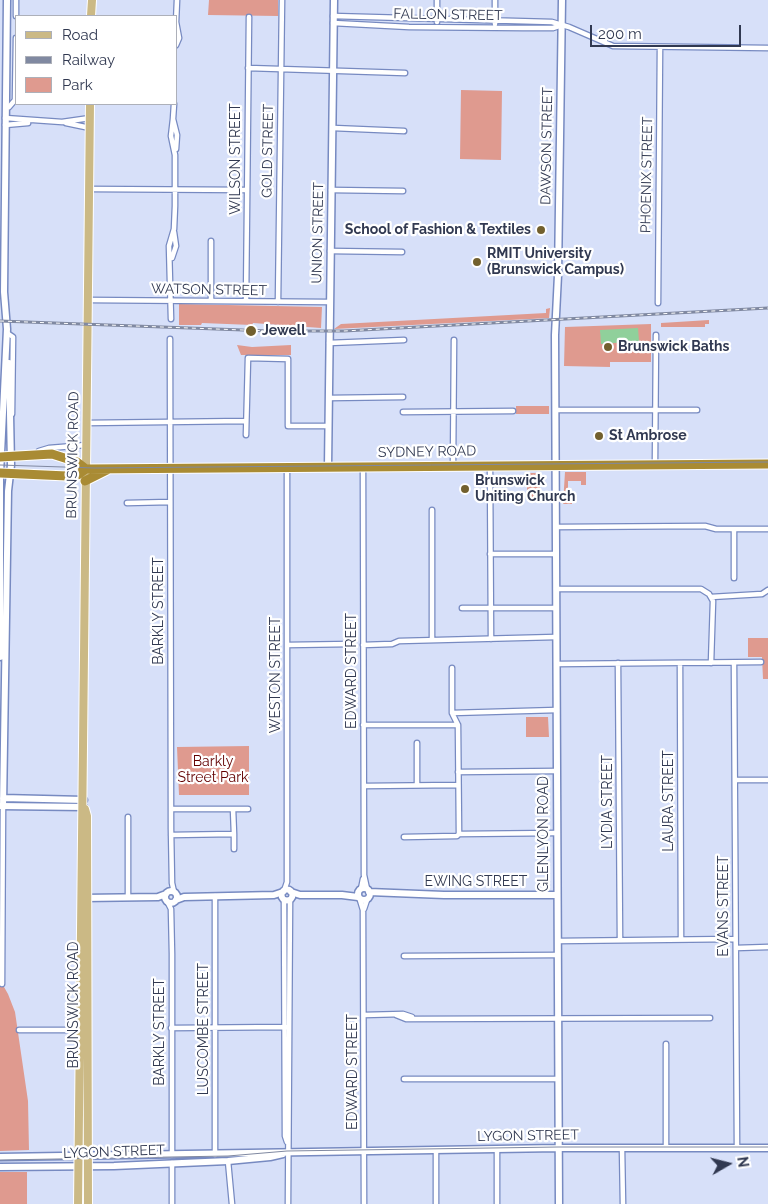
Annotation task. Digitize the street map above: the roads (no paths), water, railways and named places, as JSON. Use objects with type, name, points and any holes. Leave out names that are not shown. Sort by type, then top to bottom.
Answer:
[{"type":"highway","points":[[0,454],[11,456],[33,454],[59,455],[79,463],[86,469],[78,475],[66,476],[3,474]]},
{"type":"highway","name":"SYDNEY ROAD","points":[[86,469],[768,464]]},
{"type":"highway","points":[[86,481],[109,469]]},
{"type":"main road","points":[[91,15],[92,0]]},
{"type":"main road","name":"BRUNSWICK ROAD","points":[[78,1204],[78,1156],[82,1109],[84,898],[87,816],[84,804],[90,105]]},
{"type":"main road","name":"BRUNSWICK ROAD","points":[[82,1109],[87,1156],[88,1204]]},
{"type":"street","points":[[0,657],[4,518],[3,474],[0,454],[8,305],[5,281],[7,0]]},
{"type":"street","points":[[16,0],[16,15]]},
{"type":"street","points":[[176,15],[177,0]]},
{"type":"street","name":"GOLD STREET","points":[[278,302],[282,0]]},
{"type":"street","name":"UNION STREET","points":[[328,467],[334,0]]},
{"type":"street","points":[[437,0],[437,24]]},
{"type":"street","points":[[495,25],[496,0]]},
{"type":"street","name":"DAWSON STREET","points":[[556,465],[557,372],[560,328],[558,292],[562,0]]},
{"type":"street","name":"WILSON STREET","points":[[246,301],[249,17]]},
{"type":"street","name":"FALLON STREET","points":[[333,19],[553,28],[562,25],[613,46],[768,48]]},
{"type":"street","name":"PHOENIX STREET","points":[[658,303],[660,47]]},
{"type":"street","points":[[248,68],[405,72]]},
{"type":"street","points":[[6,76],[9,107],[7,122]]},
{"type":"street","points":[[9,107],[15,100]]},
{"type":"street","points":[[171,319],[169,243],[174,229],[174,155],[177,135],[173,119],[174,105]]},
{"type":"street","points":[[7,122],[62,122],[90,118]]},
{"type":"street","points":[[62,122],[90,128]]},
{"type":"street","points":[[332,128],[404,130]]},
{"type":"street","points":[[89,189],[247,190]]},
{"type":"street","points":[[331,190],[403,191]]},
{"type":"street","points":[[210,301],[211,241]]},
{"type":"street","points":[[330,251],[402,252]]},
{"type":"street","name":"WATSON STREET","points":[[88,300],[330,302]]},
{"type":"street","points":[[7,332],[13,337],[13,414],[9,414]]},
{"type":"street","points":[[655,464],[656,335]]},
{"type":"street","name":"BARKLY STREET","points":[[170,338],[172,1204]]},
{"type":"street","points":[[329,343],[404,340]]},
{"type":"street","points":[[452,466],[454,340]]},
{"type":"street","points":[[3,474],[11,456],[8,361],[6,357]]},
{"type":"street","points":[[246,435],[248,358],[288,359],[288,426],[328,426]]},
{"type":"street","points":[[329,398],[403,397]]},
{"type":"street","points":[[556,410],[697,410]]},
{"type":"street","points":[[403,412],[513,411]]},
{"type":"street","points":[[86,423],[246,421]]},
{"type":"street","points":[[33,454],[49,448],[86,445]]},
{"type":"street","name":"GLENLYON ROAD","points":[[556,465],[559,1204]]},
{"type":"street","points":[[490,466],[491,639]]},
{"type":"street","name":"EDWARD STREET","points":[[363,467],[364,1204]]},
{"type":"street","name":"WESTON STREET","points":[[287,468],[288,1204]]},
{"type":"street","points":[[126,503],[170,502]]},
{"type":"street","points":[[432,510],[432,640]]},
{"type":"street","points":[[556,527],[705,526],[716,530],[768,529]]},
{"type":"street","points":[[734,530],[734,578]]},
{"type":"street","points":[[490,554],[556,554]]},
{"type":"street","points":[[2,576],[2,984]]},
{"type":"street","points":[[556,589],[701,589],[712,596],[762,594],[768,590]]},
{"type":"street","points":[[711,663],[714,627],[712,596]]},
{"type":"street","points":[[462,608],[556,608]]},
{"type":"street","points":[[363,645],[432,640],[556,637]]},
{"type":"street","points":[[287,644],[352,644]]},
{"type":"street","points":[[557,664],[761,662]]},
{"type":"street","name":"LYDIA STREET","points":[[618,663],[620,940]]},
{"type":"street","name":"LAURA STREET","points":[[680,663],[682,940]]},
{"type":"street","name":"EVANS STREET","points":[[734,663],[737,1148]]},
{"type":"street","points":[[452,668],[452,713],[458,725],[459,834]]},
{"type":"street","points":[[452,713],[557,710]]},
{"type":"street","points":[[363,725],[458,725]]},
{"type":"street","points":[[417,743],[417,785]]},
{"type":"street","points":[[458,772],[557,771]]},
{"type":"street","points":[[734,780],[768,780]]},
{"type":"street","points":[[364,786],[458,785]]},
{"type":"street","points":[[3,798],[84,804]]},
{"type":"street","points":[[1,806],[84,804]]},
{"type":"street","points":[[171,810],[248,808]]},
{"type":"street","points":[[233,809],[234,849]]},
{"type":"street","points":[[128,817],[128,897]]},
{"type":"street","points":[[404,837],[457,836],[459,834],[557,833]]},
{"type":"street","points":[[171,835],[234,834]]},
{"type":"street","name":"EWING STREET","points":[[171,897],[364,894],[557,895]]},
{"type":"street","name":"LUSCOMBE STREET","points":[[215,896],[215,1161]]},
{"type":"street","points":[[84,898],[171,897]]},
{"type":"street","points":[[558,940],[736,939]]},
{"type":"street","points":[[736,948],[768,947]]},
{"type":"street","points":[[404,956],[558,955]]},
{"type":"street","points":[[0,960],[2,966]]},
{"type":"street","points":[[364,1015],[396,1015],[406,1019],[412,1017],[710,1018]]},
{"type":"street","points":[[171,1028],[287,1027]]},
{"type":"street","points":[[19,1030],[83,1030]]},
{"type":"street","points":[[666,1044],[666,1148]]},
{"type":"street","points":[[404,1079],[558,1079]]},
{"type":"street","name":"LYGON STREET","points":[[0,1167],[87,1166],[172,1159],[214,1153],[558,1148],[768,1148]]},
{"type":"street","points":[[622,1148],[622,1204]]},
{"type":"street","points":[[497,1149],[497,1204]]},
{"type":"street","points":[[436,1150],[436,1204]]},
{"type":"street","name":"LYGON STREET","points":[[0,1157],[87,1156],[228,1161],[270,1158],[288,1152]]},
{"type":"street","points":[[228,1161],[232,1204]]},
{"type":"tram line","points":[[0,465],[95,468],[768,462]]},
{"type":"tram line","points":[[0,1160],[228,1156],[287,1151],[558,1147],[768,1147]]},
{"type":"railway","points":[[0,321],[270,331],[344,331],[768,308]]},
{"type":"place","name":"School of Fashion & Textiles","points":[[541,230]]},
{"type":"place","name":"RMIT University (Brunswick Campus)","points":[[477,262]]},
{"type":"place","name":"Jewell","points":[[251,331]]},
{"type":"place","name":"Brunswick Baths","points":[[608,347]]},
{"type":"place","name":"St Ambrose","points":[[599,436]]},
{"type":"place","name":"Brunswick Uniting Church","points":[[465,489]]},
{"type":"park label","name":"Barkly Street Park","points":[[213,770]]}]
